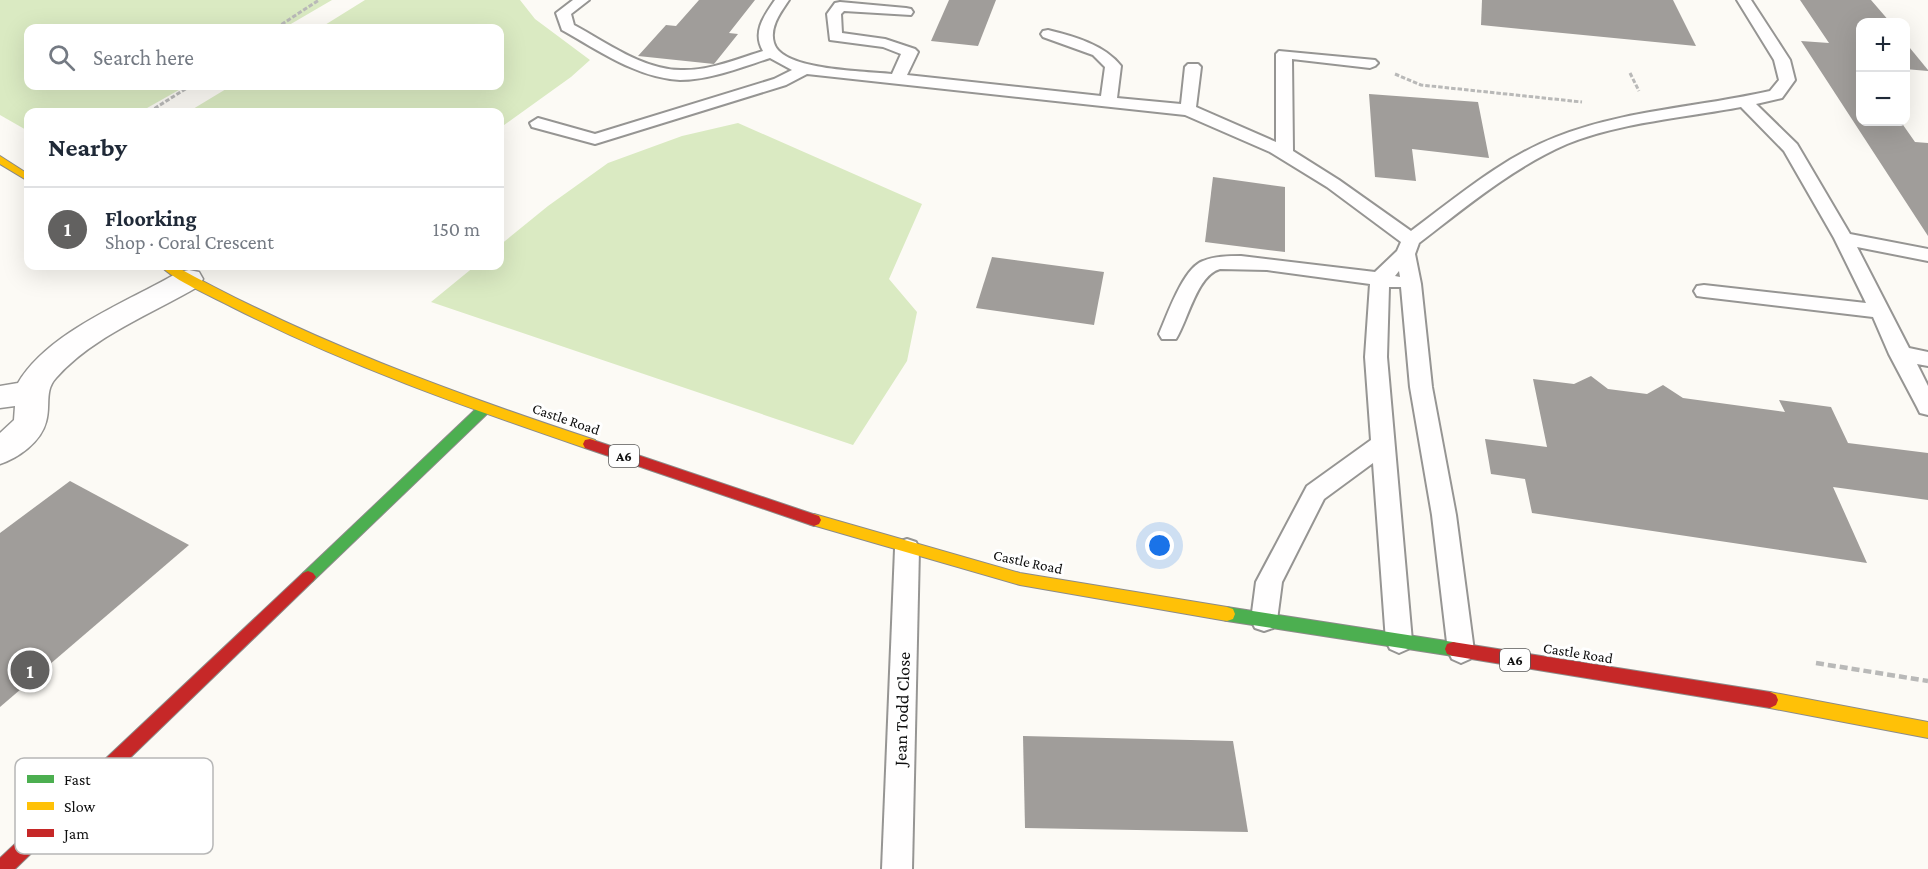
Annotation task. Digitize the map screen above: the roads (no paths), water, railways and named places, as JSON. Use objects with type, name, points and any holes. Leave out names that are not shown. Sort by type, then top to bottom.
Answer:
[{"type":"main road","points":[[0,159],[24,175]]},
{"type":"main road","name":"Castle Road","points":[[178,272],[326,348],[399,379],[802,517],[995,573],[1101,594],[1745,695],[1928,730]]},
{"type":"main road","points":[[118,758],[484,409]]},
{"type":"main road","points":[[2,869],[18,854]]},
{"type":"street","points":[[0,452],[21,435],[30,422],[31,393],[39,377],[68,352],[178,272]]},
{"type":"street","points":[[0,397],[31,393]]},
{"type":"lane","points":[[582,0],[563,13],[567,27],[657,71],[680,75],[701,72],[771,53]]},
{"type":"lane","points":[[782,0],[767,22],[764,35],[771,53],[778,60],[805,69],[1188,110],[1218,120],[1354,197],[1408,247],[1421,387],[1444,515],[1461,651]]},
{"type":"lane","points":[[1399,641],[1376,357],[1380,279],[1408,247],[1524,159],[1550,146],[1595,130],[1776,95],[1787,80],[1782,60],[1744,0]]},
{"type":"lane","points":[[897,79],[910,52],[885,43],[835,37],[834,14],[840,6],[906,12]]},
{"type":"lane","points":[[1048,34],[1098,52],[1113,66],[1108,101]]},
{"type":"lane","points":[[1284,156],[1284,54],[1370,63]]},
{"type":"lane","points":[[1188,110],[1193,67]]},
{"type":"lane","points":[[538,123],[595,139],[780,82],[805,69]]},
{"type":"lane","points":[[1745,102],[1791,148],[1843,238],[1899,354],[1928,407]]},
{"type":"lane","points":[[1843,238],[1928,255]]},
{"type":"lane","points":[[1169,334],[1198,275],[1209,265],[1236,261],[1411,284]]},
{"type":"lane","points":[[1704,291],[1879,311]]},
{"type":"lane","points":[[1899,354],[1928,359]]},
{"type":"lane","points":[[1264,620],[1269,582],[1315,493],[1384,443]]},
{"type":"lane","name":"Jean Todd Close","points":[[897,869],[907,549]]},
{"type":"place","name":"Floorking","points":[[30,670]]}]
